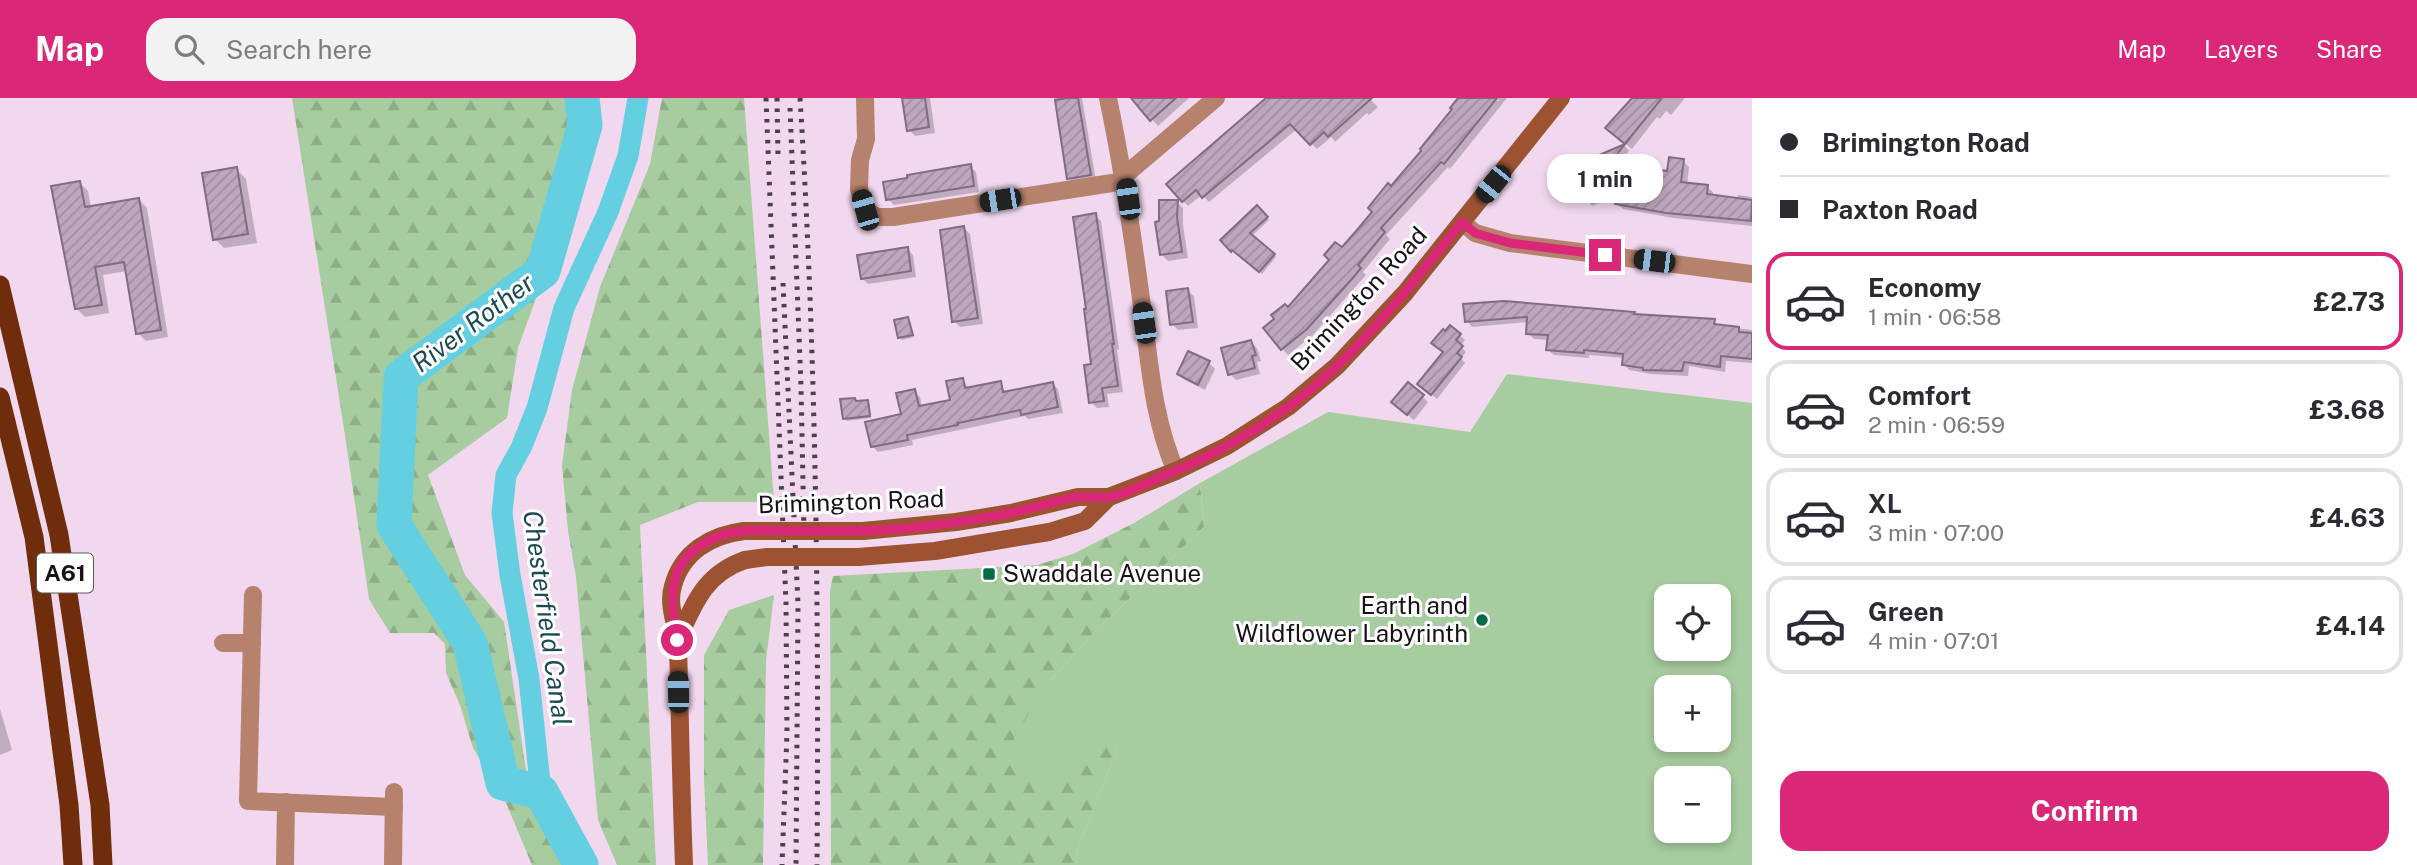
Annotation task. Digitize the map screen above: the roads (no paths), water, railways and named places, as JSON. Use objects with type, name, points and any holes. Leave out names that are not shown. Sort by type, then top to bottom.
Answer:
[{"type":"highway","name":"A61","points":[[0,285],[59,536],[100,805],[103,865]]},
{"type":"highway","name":"A61","points":[[0,397],[34,537],[69,805],[73,865]]},
{"type":"main road","name":"Brimington Road","points":[[684,865],[677,640],[671,602],[672,587],[684,560],[712,539],[744,531],[863,531],[907,528],[970,520],[1078,497],[1109,497],[1176,471],[1227,446],[1288,407],[1337,366],[1405,293],[1562,98]]},
{"type":"main road","name":"Brimington Road","points":[[677,640],[704,589],[715,575],[745,560],[767,557],[858,557],[935,551],[1049,531],[1086,521],[1109,497]]},
{"type":"street","points":[[865,98],[866,139],[860,160],[859,189],[865,210],[877,216],[893,217],[1125,178],[1216,98]]},
{"type":"street","points":[[1108,98],[1125,178],[1150,367],[1165,444],[1176,471]]},
{"type":"street","points":[[1462,222],[1475,233],[1510,243],[1752,274]]},
{"type":"street","points":[[253,595],[248,801],[394,799],[393,865]]},
{"type":"street","points":[[223,643],[252,643]]},
{"type":"street","points":[[285,865],[286,802]]},
{"type":"waterway","name":"River Rother","points":[[581,865],[541,792],[503,783],[470,643],[394,525],[401,377],[543,271],[585,125],[582,98]]},
{"type":"waterway","name":"Chesterfield Canal","points":[[541,792],[529,679],[502,513],[506,475],[521,448],[537,408],[564,308],[608,212],[628,156],[638,98]]},
{"type":"railway","points":[[766,98],[786,604],[787,733],[782,865]]},
{"type":"railway","points":[[777,98],[778,157]]},
{"type":"railway","points":[[800,98],[810,289],[815,481],[817,865]]},
{"type":"railway","points":[[790,108],[804,532]]},
{"type":"railway","points":[[783,283],[798,604],[796,865]]},
{"type":"place","name":"Swaddale Avenue","points":[[989,574]]},
{"type":"place","name":"Earth and Wildflower Labyrinth","points":[[1482,620]]}]
